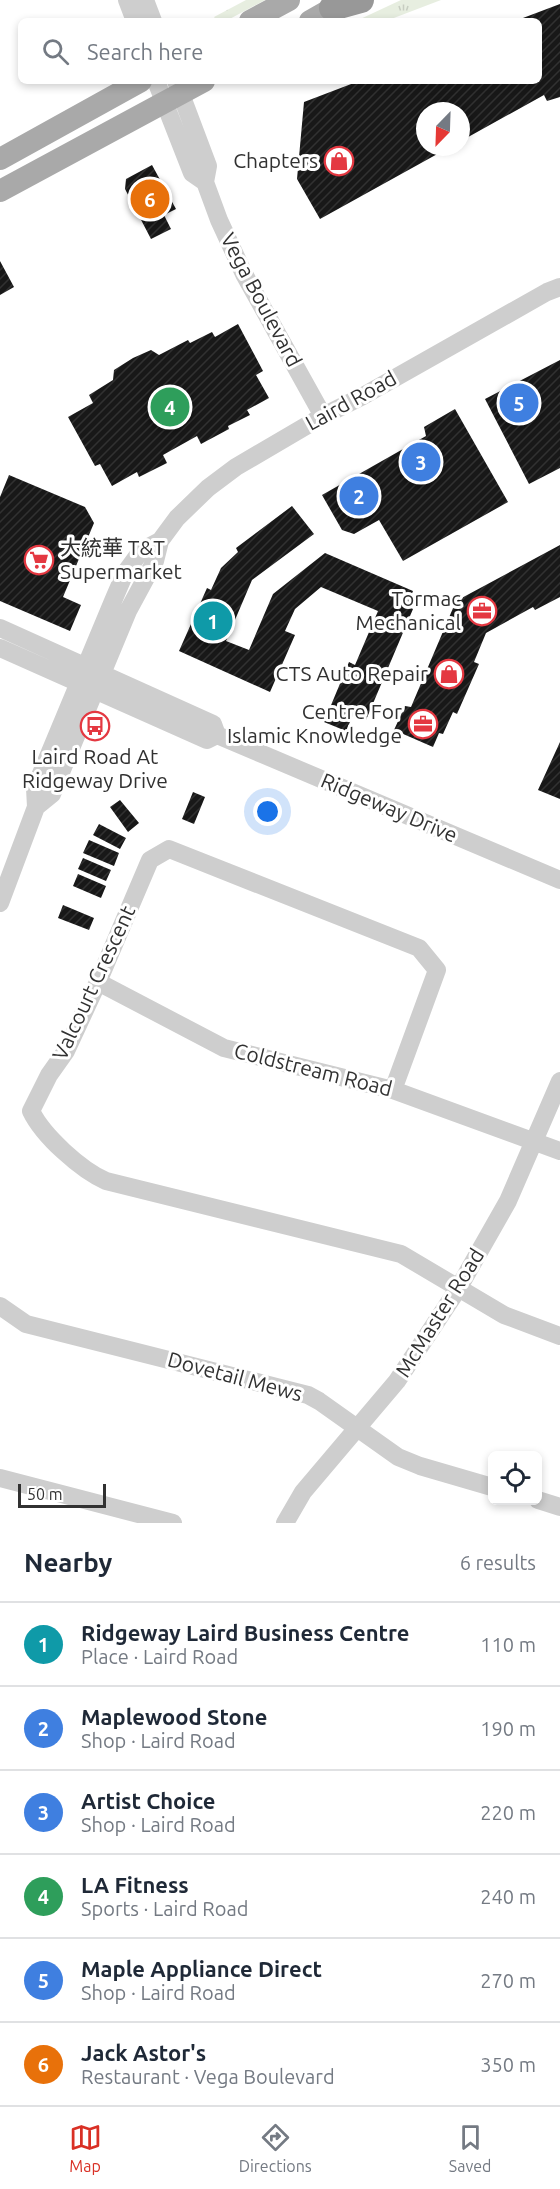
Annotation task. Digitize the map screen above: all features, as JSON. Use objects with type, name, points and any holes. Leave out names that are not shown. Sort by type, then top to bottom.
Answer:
[{"type":"highway","points":[[340,4],[361,0]]},
{"type":"main road","points":[[256,18],[289,0]]},
{"type":"main road","points":[[314,18],[340,4]]},
{"type":"main road","points":[[0,159],[165,88],[187,84]]},
{"type":"main road","points":[[0,191],[165,88]]},
{"type":"street","points":[[127,0],[134,18]]},
{"type":"street","points":[[145,0],[152,18]]},
{"type":"street","name":"Vega Boulevard","points":[[165,88],[208,166],[205,182],[219,220],[244,274],[323,416]]},
{"type":"street","name":"Laird Road","points":[[0,903],[36,807],[35,788],[155,561],[160,541],[177,518],[208,488],[236,467],[323,416],[363,396],[547,292],[560,287]]},
{"type":"street","name":"Laird Road","points":[[92,682],[85,665],[125,573],[141,551],[160,541]]},
{"type":"street","points":[[0,628],[85,665]]},
{"type":"street","name":"Ridgeway Drive","points":[[0,648],[92,682],[207,740],[217,735],[560,880]]},
{"type":"street","name":"Valcourt Crescent","points":[[393,1090],[436,970],[419,948],[169,849],[150,860],[66,1051],[49,1075],[31,1112],[37,1124],[81,1166],[94,1176],[106,1181],[401,1254],[458,1289]]},
{"type":"street","name":"Coldstream Road","points":[[98,982],[224,1048],[393,1090],[560,1151]]},
{"type":"street","name":"McMaster Road","points":[[285,1523],[303,1492],[397,1381],[458,1289],[508,1201],[560,1081]]},
{"type":"street","points":[[458,1289],[504,1315],[560,1336]]},
{"type":"street","name":"Dovetail Mews","points":[[0,1306],[26,1324],[308,1395],[398,1457],[488,1486]]},
{"type":"street","points":[[0,1478],[173,1523]]},
{"type":"street","points":[[542,1502],[560,1507]]},
{"type":"green space","points":[[246,0],[265,0],[232,18],[214,17]]},
{"type":"green space","points":[[401,0],[441,0],[394,18],[362,18]]},
{"type":"building","points":[[560,4],[560,97],[547,101],[544,95],[470,136],[470,102],[416,102],[416,156],[434,156],[320,219],[297,179],[304,102],[351,84],[542,84],[542,18],[523,18]]},
{"type":"building","points":[[152,165],[176,209],[164,215],[171,229],[151,239],[125,189],[126,179]]},
{"type":"building","points":[[0,261],[14,287],[0,295]]},
{"type":"building","points":[[238,324],[263,371],[256,375],[269,398],[247,410],[250,415],[228,426],[229,429],[201,444],[197,436],[163,455],[167,463],[139,477],[137,472],[112,486],[100,464],[95,466],[68,417],[93,403],[89,395],[113,380],[114,370],[133,358],[151,350],[159,355],[188,340],[190,343],[212,332],[215,337]]},
{"type":"building","points":[[560,360],[560,468],[529,484],[485,399]]},
{"type":"building","points":[[455,409],[508,502],[403,561],[379,520],[354,534],[342,530],[322,495],[426,436],[424,427]]},
{"type":"building","name":"大統華 T&T Supermarket","points":[[9,475],[85,507],[94,523],[63,597],[81,605],[70,631],[0,601],[0,497]]},
{"type":"building","points":[[292,506],[314,534],[252,580],[226,641],[249,650],[273,594],[325,553],[413,591],[407,606],[413,609],[366,720],[353,715],[346,731],[324,722],[349,662],[355,665],[378,611],[321,587],[295,609],[285,631],[295,635],[270,692],[179,651],[207,588],[211,590],[221,568],[238,552],[236,548]]},
{"type":"building","points":[[560,545],[560,597],[535,610],[533,607],[486,633],[474,662],[479,664],[457,714],[453,712],[443,734],[439,733],[433,747],[394,730],[405,706],[411,707],[456,601]]},
{"type":"building","points":[[560,742],[560,799],[538,790]]},
{"type":"building","points":[[193,792],[205,797],[194,824],[182,819]]},
{"type":"building","points":[[120,800],[139,823],[128,832],[110,807]]},
{"type":"building","points":[[99,824],[126,838],[120,849],[93,835]]},
{"type":"building","points":[[89,840],[119,853],[114,866],[83,853]]},
{"type":"building","points":[[83,858],[111,870],[106,881],[78,869]]},
{"type":"building","points":[[78,874],[106,886],[101,898],[73,886]]},
{"type":"building","points":[[63,905],[94,918],[89,930],[58,918]]},
{"type":"place","name":"Chapters","points":[[339,161]]},
{"type":"place","name":"Jack Astor's","points":[[150,199]]},
{"type":"place","name":"Maple Appliance Direct","points":[[519,403]]},
{"type":"place","name":"LA Fitness","points":[[170,407]]},
{"type":"place","name":"Artist Choice","points":[[421,462]]},
{"type":"place","name":"Maplewood Stone","points":[[359,496]]},
{"type":"place","name":"大統華 T&T Supermarket","points":[[39,560]]},
{"type":"place","name":"Tormac Mechanical","points":[[482,611]]},
{"type":"place","name":"Ridgeway Laird Business Centre","points":[[213,621]]},
{"type":"place","name":"CTS Auto Repair","points":[[449,674]]},
{"type":"place","name":"Centre For Islamic Knowledge","points":[[423,724]]},
{"type":"place","name":"Laird Road At Ridgeway Drive","points":[[95,726]]}]
